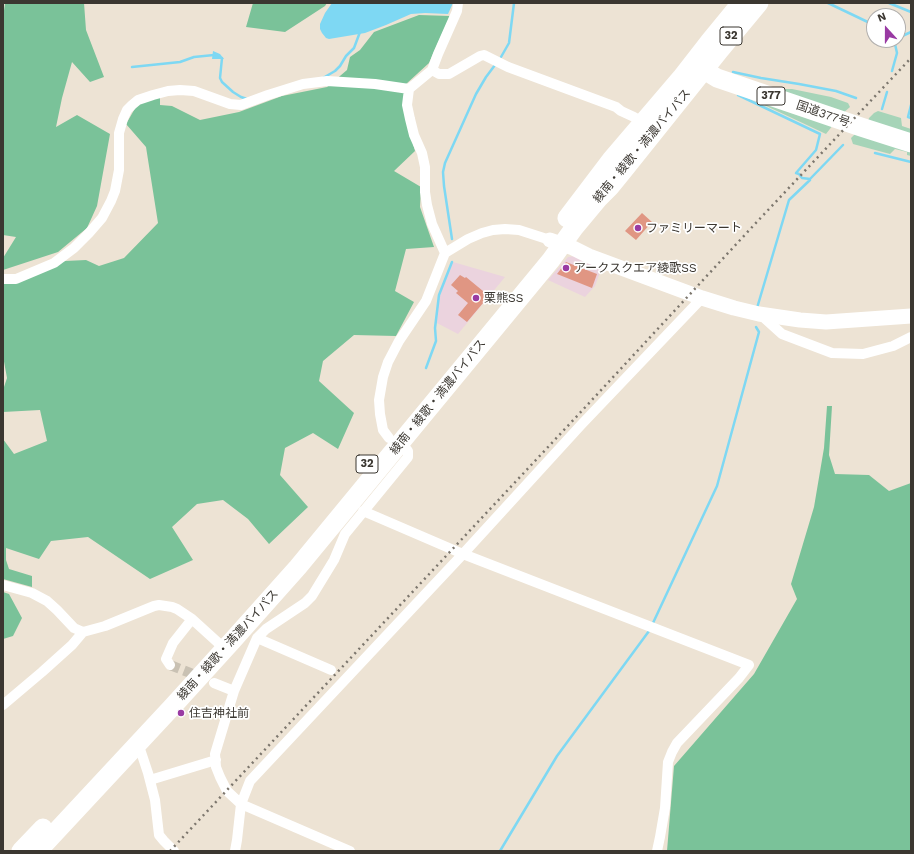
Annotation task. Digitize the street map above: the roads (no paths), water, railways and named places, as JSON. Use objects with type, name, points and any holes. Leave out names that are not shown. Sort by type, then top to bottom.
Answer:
[{"type":"highway","name":"綾南・綾歌・満濃バイパス","points":[[556,242],[574,228],[624,171],[741,3]]},
{"type":"highway","name":"綾南・綾歌・満濃バイパス","points":[[21,851],[298,566],[395,440],[551,260],[556,242],[610,160],[681,78],[719,51],[759,3]]},
{"type":"highway","name":"国道377号","points":[[699,65],[717,78],[838,120],[911,143]]},
{"type":"highway","name":"綾南・綾歌・満濃バイパス","points":[[38,851],[173,706],[221,645]]},
{"type":"street","points":[[445,253],[432,224],[427,206],[425,192],[425,167],[422,153],[414,135],[407,105],[409,89],[432,70],[457,10],[458,3]]},
{"type":"street","points":[[432,70],[439,74],[448,74],[484,55],[508,67],[616,107],[643,122]]},
{"type":"street","points":[[3,279],[16,279],[54,263],[74,248],[102,218],[115,191],[119,170],[119,133],[123,119],[127,110],[138,100],[163,92],[180,90],[194,91],[230,104],[241,105],[303,84],[327,81],[375,84],[409,89]]},
{"type":"street","points":[[350,851],[241,804],[227,791],[216,767],[215,754],[234,691],[257,638],[266,629],[305,603],[312,596],[334,560],[345,534],[408,458],[408,451],[383,430],[379,400],[383,377],[388,362],[399,341],[426,301],[445,253],[468,239],[482,233],[505,229],[520,230],[556,242],[589,256],[702,298],[759,314],[826,322],[911,316]]},
{"type":"street","points":[[235,851],[241,804],[250,781],[702,298]]},
{"type":"street","points":[[759,314],[782,334],[832,353],[863,354],[893,346],[911,337]]},
{"type":"street","points":[[363,511],[463,554],[749,665],[739,678],[677,743],[672,752],[668,762],[666,808],[657,851]]},
{"type":"street","points":[[3,585],[32,593],[47,601],[74,628],[82,632]]},
{"type":"street","points":[[3,705],[72,645],[82,632],[105,626],[148,608],[159,605],[172,606],[192,619],[221,645]]},
{"type":"street","points":[[170,665],[166,659],[173,643],[192,619]]},
{"type":"street","points":[[257,638],[331,670]]},
{"type":"street","points":[[214,683],[234,691]]},
{"type":"street","points":[[135,746],[141,752],[150,780],[155,800],[160,835],[174,851]]},
{"type":"street","points":[[150,780],[216,760]]},
{"type":"water","points":[[332,3],[453,3],[448,14],[411,14],[365,33],[329,39],[322,33],[320,24]]},
{"type":"water","points":[[213,51],[220,54],[224,59],[212,59]]},
{"type":"waterway","points":[[501,57],[509,43],[514,3]]},
{"type":"waterway","points":[[828,3],[866,21]]},
{"type":"waterway","points":[[889,3],[911,12]]},
{"type":"waterway","points":[[323,78],[335,71],[340,66],[346,56],[354,48],[360,32]]},
{"type":"waterway","points":[[906,34],[911,32]]},
{"type":"waterway","points":[[892,71],[897,53],[896,48]]},
{"type":"waterway","points":[[132,67],[180,62],[194,57],[214,55]]},
{"type":"waterway","points":[[222,58],[220,78],[222,82],[233,92],[247,99]]},
{"type":"waterway","points":[[452,239],[444,186],[443,172],[445,163],[476,94],[495,65]]},
{"type":"waterway","points":[[733,72],[836,91],[856,98]]},
{"type":"waterway","points":[[882,109],[887,92]]},
{"type":"waterway","points":[[738,95],[820,134],[816,150],[796,173],[802,178],[810,179],[843,145]]},
{"type":"waterway","points":[[911,105],[908,117],[911,118]]},
{"type":"waterway","points":[[875,153],[911,162]]},
{"type":"waterway","points":[[757,308],[789,200],[810,180]]},
{"type":"waterway","points":[[426,368],[436,341],[435,328],[439,295],[452,262]]},
{"type":"waterway","points":[[653,623],[717,486],[759,332],[756,327]]},
{"type":"waterway","points":[[500,851],[557,756],[649,631]]},
{"type":"tunnel","points":[[170,665],[203,678]]},
{"type":"railway","points":[[170,851],[911,58]]},
{"type":"place","name":"ファミリーマート","points":[[638,228]]},
{"type":"place","name":"アークスクエア綾歌SS","points":[[566,268]]},
{"type":"place","name":"栗熊SS","points":[[476,298]]},
{"type":"place","name":"住吉神社前","points":[[181,713]]}]
